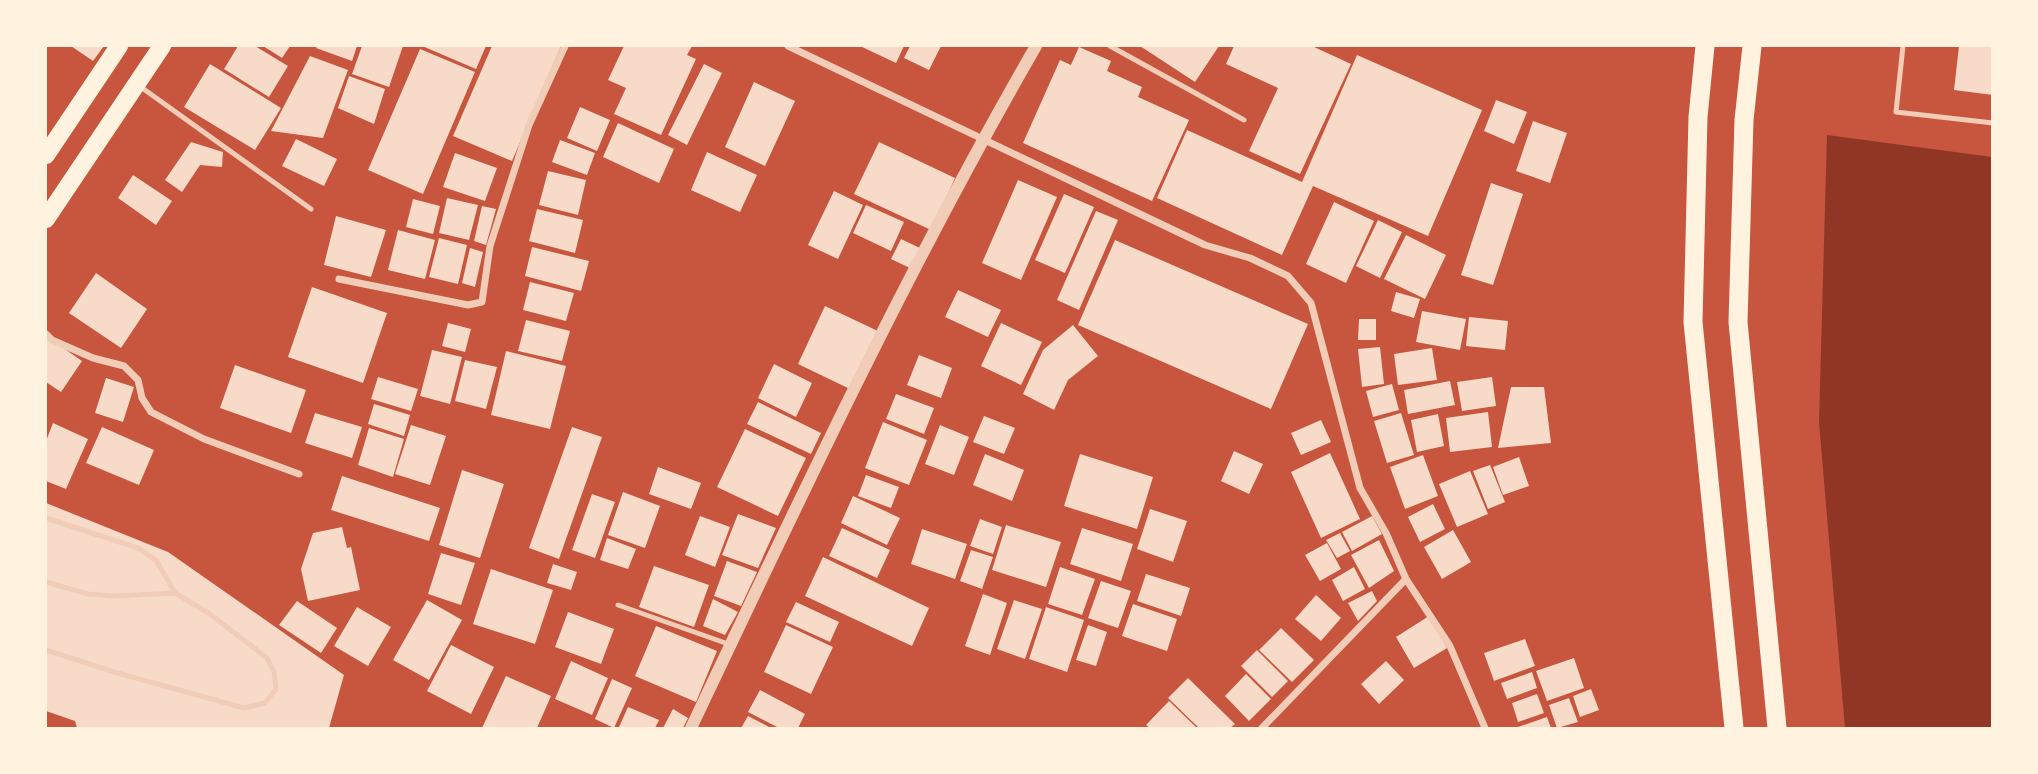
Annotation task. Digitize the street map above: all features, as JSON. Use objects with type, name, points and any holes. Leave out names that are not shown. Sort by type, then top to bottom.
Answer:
[{"type":"highway","points":[[1705,46],[1698,117],[1693,322],[1734,729]]},
{"type":"highway","points":[[1752,46],[1744,120],[1738,322],[1777,729]]},
{"type":"main road","points":[[46,155],[119,46]]},
{"type":"main road","points":[[46,219],[162,46]]},
{"type":"street","points":[[339,279],[468,305],[482,302],[490,246],[525,137],[565,46]]},
{"type":"street","points":[[788,46],[1205,245],[1250,258],[1288,276],[1311,303],[1360,488],[1386,533],[1406,579],[1450,646],[1485,729]]},
{"type":"street","points":[[691,729],[823,450],[982,139],[1036,46]]},
{"type":"street","points":[[46,334],[52,340],[93,358],[124,366],[138,380],[142,398],[151,412],[204,439],[299,474]]},
{"type":"street","points":[[1262,729],[1406,579]]},
{"type":"lane","points":[[1110,46],[1244,120]]},
{"type":"lane","points":[[1903,46],[1896,112],[1993,122]]},
{"type":"lane","points":[[136,83],[312,209]]},
{"type":"lane","points":[[46,518],[138,548],[156,560],[174,593]]},
{"type":"lane","points":[[46,582],[88,594],[115,596],[174,593],[210,614],[267,658],[274,672],[276,690],[265,703],[244,708],[46,650]]},
{"type":"lane","points":[[618,605],[731,645]]},
{"type":"shaded area","points":[[1827,135],[1992,157],[1992,728],[1845,728],[1819,422]]},
{"type":"building","points":[[71,46],[104,46],[93,61]]},
{"type":"building","points":[[238,46],[255,46],[288,66],[269,97],[224,69]]},
{"type":"building","points":[[263,46],[290,46],[282,58]]},
{"type":"building","points":[[357,46],[352,61],[316,48]]},
{"type":"building","points":[[362,46],[403,46],[389,87],[352,74]]},
{"type":"building","points":[[422,46],[486,46],[476,69]]},
{"type":"building","points":[[492,46],[561,46],[512,161],[453,136]]},
{"type":"building","points":[[624,46],[692,46],[687,55],[696,59],[661,135],[614,114],[626,88],[608,80]]},
{"type":"building","points":[[860,46],[904,46],[896,63]]},
{"type":"building","points":[[910,46],[941,46],[929,70],[904,58]]},
{"type":"building","points":[[1140,46],[1219,46],[1195,82]]},
{"type":"building","points":[[1234,46],[1312,46],[1351,64],[1300,174],[1249,151],[1278,88],[1226,64]]},
{"type":"building","points":[[1959,46],[1993,46],[1993,95],[1954,90]]},
{"type":"building","points":[[1079,47],[1111,61],[1107,71],[1142,87],[1138,97],[1189,120],[1152,201],[1023,143],[1060,60],[1071,65]]},
{"type":"building","points":[[420,49],[475,72],[423,194],[368,170]]},
{"type":"building","points":[[1357,55],[1482,110],[1428,236],[1313,186],[1282,255],[1157,198],[1187,130],[1302,182]]},
{"type":"building","points":[[310,56],[348,70],[323,138],[271,131]]},
{"type":"building","points":[[210,64],[281,108],[255,150],[184,107]]},
{"type":"building","points":[[704,64],[722,73],[687,145],[668,135]]},
{"type":"building","points":[[349,76],[385,89],[374,124],[338,108]]},
{"type":"building","points":[[754,82],[795,101],[765,166],[725,147]]},
{"type":"building","points":[[1496,100],[1527,112],[1514,144],[1484,131]]},
{"type":"building","points":[[580,107],[610,120],[597,151],[567,138]]},
{"type":"building","points":[[1533,121],[1567,133],[1550,183],[1516,171]]},
{"type":"building","points":[[618,123],[674,149],[659,183],[603,157]]},
{"type":"building","points":[[296,139],[337,159],[324,186],[282,166]]},
{"type":"building","points":[[560,140],[595,153],[587,175],[552,162]]},
{"type":"building","points":[[191,142],[223,152],[222,167],[200,165],[182,192],[165,180]]},
{"type":"building","points":[[879,142],[955,178],[931,230],[854,194]]},
{"type":"building","points":[[707,152],[757,175],[740,212],[691,190]]},
{"type":"building","points":[[455,153],[497,168],[485,201],[443,187]]},
{"type":"building","points":[[548,171],[586,180],[578,215],[539,205]]},
{"type":"building","points":[[133,175],[172,201],[156,225],[118,198]]},
{"type":"building","points":[[1018,180],[1057,197],[1021,280],[982,263]]},
{"type":"building","points":[[1491,183],[1523,194],[1493,285],[1461,275]]},
{"type":"building","points":[[834,191],[863,205],[838,259],[808,245]]},
{"type":"building","points":[[1064,194],[1094,207],[1065,273],[1035,260]]},
{"type":"building","points":[[447,198],[478,205],[469,240],[439,233]]},
{"type":"building","points":[[413,199],[440,206],[433,234],[406,227]]},
{"type":"building","points":[[1334,202],[1374,221],[1346,283],[1306,264]]},
{"type":"building","points":[[866,205],[904,222],[891,251],[853,233]]},
{"type":"building","points":[[482,206],[496,209],[486,245],[474,241]]},
{"type":"building","points":[[537,209],[583,220],[575,253],[529,241]]},
{"type":"building","points":[[1096,211],[1118,220],[1079,310],[1057,300]]},
{"type":"building","points":[[336,216],[386,230],[371,277],[324,265]]},
{"type":"building","points":[[1378,220],[1402,232],[1380,278],[1356,266]]},
{"type":"building","points":[[398,230],[435,240],[425,279],[388,270]]},
{"type":"building","points":[[1406,235],[1446,255],[1425,299],[1384,279]]},
{"type":"building","points":[[439,238],[467,245],[458,284],[429,277]]},
{"type":"building","points":[[901,239],[922,249],[912,269],[891,259]]},
{"type":"building","points":[[1115,240],[1308,324],[1271,409],[1078,325]]},
{"type":"building","points":[[532,247],[589,261],[581,291],[525,276]]},
{"type":"building","points":[[470,248],[483,252],[475,287],[462,283]]},
{"type":"building","points":[[96,273],[147,309],[121,348],[69,313]]},
{"type":"building","points":[[530,282],[574,293],[566,321],[523,310]]},
{"type":"building","points":[[312,287],[387,313],[363,383],[288,357]]},
{"type":"building","points":[[958,290],[1001,310],[988,337],[945,317]]},
{"type":"building","points":[[1396,292],[1420,299],[1414,318],[1391,311]]},
{"type":"building","points":[[825,306],[880,332],[852,390],[798,364]]},
{"type":"building","points":[[1422,311],[1466,319],[1460,350],[1416,342]]},
{"type":"building","points":[[1469,317],[1508,321],[1505,350],[1466,346]]},
{"type":"building","points":[[1359,319],[1376,319],[1376,340],[1358,340]]},
{"type":"building","points":[[526,320],[570,331],[562,361],[518,351]]},
{"type":"building","points":[[448,323],[471,329],[465,352],[442,346]]},
{"type":"building","points":[[1001,323],[1042,342],[1021,385],[981,366]]},
{"type":"building","points":[[1073,325],[1098,356],[1068,380],[1054,410],[1023,394],[1043,350]]},
{"type":"building","points":[[46,336],[82,361],[61,392],[46,382]]},
{"type":"building","points":[[1380,347],[1384,384],[1362,387],[1358,349]]},
{"type":"building","points":[[1432,348],[1437,380],[1398,385],[1394,354]]},
{"type":"building","points":[[432,350],[462,357],[450,404],[420,396]]},
{"type":"building","points":[[506,351],[566,366],[550,429],[491,415]]},
{"type":"building","points":[[919,355],[952,368],[941,398],[907,385]]},
{"type":"building","points":[[465,360],[497,367],[486,409],[455,401]]},
{"type":"building","points":[[774,364],[812,383],[796,417],[758,398]]},
{"type":"building","points":[[235,365],[306,390],[291,433],[220,408]]},
{"type":"building","points":[[378,377],[418,389],[411,411],[371,399]]},
{"type":"building","points":[[1492,377],[1496,406],[1462,411],[1457,382]]},
{"type":"building","points":[[106,378],[134,387],[123,422],[95,413]]},
{"type":"building","points":[[1450,381],[1455,405],[1408,414],[1404,390]]},
{"type":"building","points":[[1392,384],[1399,410],[1373,417],[1366,391]]},
{"type":"building","points":[[1511,387],[1544,387],[1551,443],[1498,448]]},
{"type":"building","points":[[896,394],[934,408],[924,434],[886,419]]},
{"type":"building","points":[[758,402],[821,433],[811,454],[747,424]]},
{"type":"building","points":[[374,404],[410,415],[404,436],[368,424]]},
{"type":"building","points":[[1488,412],[1492,447],[1450,452],[1446,418]]},
{"type":"building","points":[[315,413],[362,427],[352,458],[305,443]]},
{"type":"building","points":[[1401,413],[1414,455],[1387,463],[1374,421]]},
{"type":"building","points":[[1438,414],[1444,446],[1417,452],[1411,420]]},
{"type":"building","points":[[984,416],[1015,428],[1004,454],[973,442]]},
{"type":"building","points":[[1321,420],[1331,442],[1301,455],[1291,433]]},
{"type":"building","points":[[883,422],[927,440],[909,485],[865,468]]},
{"type":"building","points":[[53,423],[88,439],[66,489],[46,481],[46,441]]},
{"type":"building","points":[[411,425],[446,436],[430,485],[395,474]]},
{"type":"building","points":[[940,425],[969,437],[954,475],[925,464]]},
{"type":"building","points":[[102,427],[154,450],[139,485],[86,463]]},
{"type":"building","points":[[572,427],[602,437],[559,559],[529,548]]},
{"type":"building","points":[[369,428],[404,439],[393,477],[358,465]]},
{"type":"building","points":[[745,429],[806,458],[778,516],[717,487]]},
{"type":"building","points":[[1234,451],[1263,464],[1249,494],[1221,481]]},
{"type":"building","points":[[1330,453],[1360,519],[1321,538],[1291,472]]},
{"type":"building","points":[[985,454],[1024,470],[1012,501],[973,485]]},
{"type":"building","points":[[1080,454],[1153,477],[1137,529],[1064,506]]},
{"type":"building","points":[[1423,455],[1438,496],[1405,509],[1390,467]]},
{"type":"building","points":[[1519,457],[1529,486],[1503,495],[1493,467]]},
{"type":"building","points":[[1490,465],[1505,502],[1488,509],[1473,471]]},
{"type":"building","points":[[658,467],[701,483],[691,509],[649,494]]},
{"type":"building","points":[[462,470],[504,484],[480,558],[439,545]]},
{"type":"building","points":[[1470,471],[1488,514],[1457,527],[1439,484]]},
{"type":"building","points":[[866,475],[899,487],[891,508],[858,496]]},
{"type":"building","points":[[342,476],[440,508],[429,541],[331,510]]},
{"type":"building","points":[[623,492],[660,506],[645,548],[608,535]]},
{"type":"building","points":[[592,494],[615,502],[595,558],[572,550]]},
{"type":"building","points":[[853,496],[900,518],[887,545],[841,523]]},
{"type":"building","points":[[46,503],[168,552],[344,675],[329,728],[77,728],[75,721],[46,711]]},
{"type":"building","points":[[1433,504],[1445,529],[1420,542],[1408,517]]},
{"type":"building","points":[[1150,509],[1187,521],[1173,562],[1137,549]]},
{"type":"building","points":[[738,514],[776,528],[758,568],[722,555]]},
{"type":"building","points":[[700,516],[730,527],[715,567],[685,555]]},
{"type":"building","points":[[1372,516],[1382,534],[1352,551],[1342,532]]},
{"type":"building","points":[[980,519],[1002,527],[993,554],[970,546]]},
{"type":"building","points":[[1006,525],[1061,542],[1046,587],[992,570]]},
{"type":"building","points":[[342,527],[347,548],[351,547],[360,590],[308,601],[301,569],[313,533]]},
{"type":"building","points":[[842,528],[890,550],[877,578],[829,556]]},
{"type":"building","points":[[1082,528],[1133,544],[1121,581],[1070,564]]},
{"type":"building","points":[[922,529],[967,544],[955,579],[911,564]]},
{"type":"building","points":[[1453,530],[1471,562],[1442,579],[1424,547]]},
{"type":"building","points":[[1340,533],[1350,551],[1337,558],[1326,540]]},
{"type":"building","points":[[607,538],[636,549],[628,569],[600,560]]},
{"type":"building","points":[[1379,540],[1394,571],[1369,588],[1351,555]]},
{"type":"building","points":[[1327,543],[1341,569],[1320,581],[1305,555]]},
{"type":"building","points":[[971,550],[993,557],[982,589],[960,581]]},
{"type":"building","points":[[441,553],[475,563],[461,605],[428,594]]},
{"type":"building","points":[[823,557],[929,608],[912,646],[805,596]]},
{"type":"building","points":[[727,561],[757,572],[741,606],[714,596]]},
{"type":"building","points":[[553,564],[577,572],[571,590],[547,583]]},
{"type":"building","points":[[654,566],[709,585],[694,627],[639,607]]},
{"type":"building","points":[[1060,567],[1095,579],[1082,615],[1048,604]]},
{"type":"building","points":[[1354,567],[1365,589],[1343,601],[1332,580]]},
{"type":"building","points":[[491,569],[553,590],[535,644],[473,624]]},
{"type":"building","points":[[1146,574],[1190,588],[1181,616],[1137,601]]},
{"type":"building","points":[[1101,581],[1131,591],[1118,628],[1088,618]]},
{"type":"building","points":[[1372,591],[1377,601],[1358,621],[1348,603]]},
{"type":"building","points":[[983,594],[1007,603],[990,655],[965,646]]},
{"type":"building","points":[[1316,595],[1341,618],[1321,641],[1295,619]]},
{"type":"building","points":[[713,599],[738,612],[725,635],[703,626]]},
{"type":"building","points":[[427,600],[462,620],[429,680],[393,660]]},
{"type":"building","points":[[1014,600],[1042,609],[1025,659],[997,649]]},
{"type":"building","points":[[297,601],[337,628],[321,653],[279,625]]},
{"type":"building","points":[[796,602],[839,622],[830,642],[786,622]]},
{"type":"building","points":[[1133,604],[1177,619],[1167,651],[1122,636]]},
{"type":"building","points":[[357,607],[391,627],[368,666],[334,646]]},
{"type":"building","points":[[1046,607],[1084,620],[1067,672],[1029,659]]},
{"type":"building","points":[[568,612],[614,629],[601,664],[555,647]]},
{"type":"building","points":[[1429,616],[1447,648],[1414,668],[1396,637]]},
{"type":"building","points":[[786,625],[833,647],[811,694],[764,672]]},
{"type":"building","points":[[1088,625],[1107,632],[1096,666],[1076,660]]},
{"type":"building","points":[[656,626],[717,651],[696,702],[635,676]]},
{"type":"building","points":[[1281,628],[1314,660],[1292,682],[1259,650]]},
{"type":"building","points":[[1525,639],[1535,666],[1494,681],[1484,653]]},
{"type":"building","points":[[451,645],[494,667],[471,714],[427,691]]},
{"type":"building","points":[[1257,650],[1288,681],[1272,697],[1241,666]]},
{"type":"building","points":[[1574,658],[1584,688],[1547,701],[1536,671]]},
{"type":"building","points":[[571,661],[608,678],[592,715],[555,699]]},
{"type":"building","points":[[1386,661],[1404,680],[1379,704],[1361,684]]},
{"type":"building","points":[[1532,672],[1537,688],[1507,699],[1501,683]]},
{"type":"building","points":[[1246,674],[1271,699],[1249,721],[1225,696]]},
{"type":"building","points":[[506,676],[551,696],[537,728],[482,728]]},
{"type":"building","points":[[1188,678],[1235,724],[1230,728],[1199,728],[1168,698]]},
{"type":"building","points":[[612,679],[632,688],[614,728],[595,719]]},
{"type":"building","points":[[1591,689],[1599,710],[1580,717],[1573,696]]},
{"type":"building","points":[[760,690],[805,714],[798,728],[779,728],[748,712]]},
{"type":"building","points":[[1537,694],[1544,713],[1518,722],[1512,703]]},
{"type":"building","points":[[1569,698],[1578,722],[1557,728],[1549,705]]},
{"type":"building","points":[[1169,701],[1197,728],[1150,728],[1146,725]]},
{"type":"building","points":[[628,707],[659,720],[655,728],[619,727]]},
{"type":"building","points":[[673,709],[688,718],[683,728],[663,728]]},
{"type":"building","points":[[748,716],[771,728],[741,728]]},
{"type":"building","points":[[1547,717],[1551,728],[1515,728]]}]
